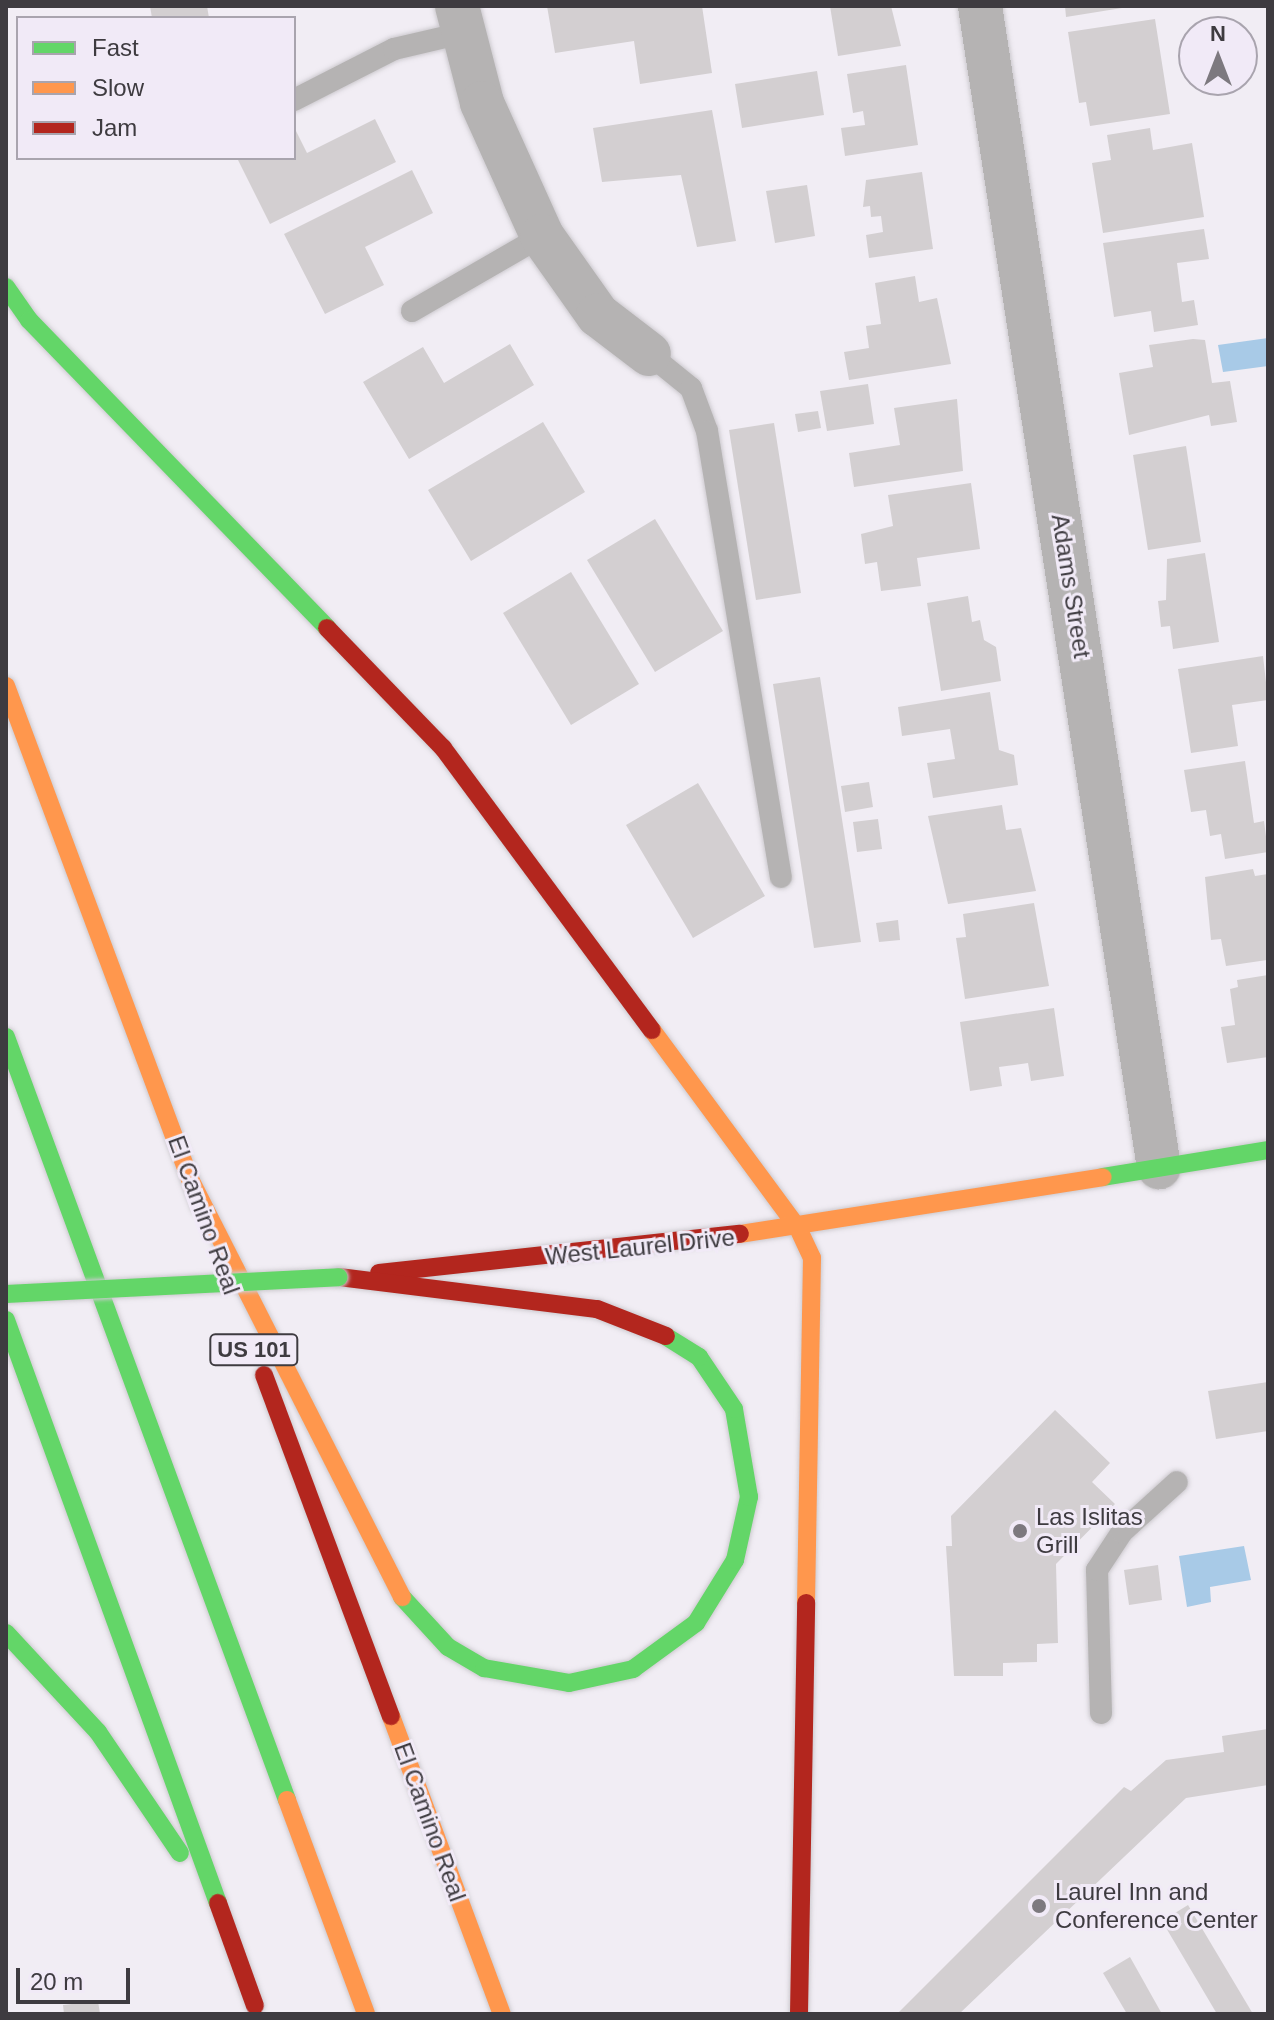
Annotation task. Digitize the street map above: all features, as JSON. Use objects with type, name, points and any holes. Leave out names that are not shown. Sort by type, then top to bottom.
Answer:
[{"type":"main road","points":[[6,287],[29,320],[443,748],[798,1228],[812,1258],[814,1310],[799,2014]]},
{"type":"main road","name":"El Camino Real","points":[[6,686],[502,2014]]},
{"type":"main road","points":[[6,1037],[366,2014]]},
{"type":"main road","name":"West Laurel Drive","points":[[6,1294],[339,1277],[798,1228],[1268,1150]]},
{"type":"main road","points":[[190,1179],[395,1590],[430,1631],[484,1668],[569,1683],[633,1669],[696,1623],[735,1560],[749,1497],[734,1409],[699,1357],[650,1326],[597,1309],[339,1277]]},
{"type":"main road","points":[[6,1320],[257,2010]]},
{"type":"main road","points":[[6,1633],[98,1732],[143,1793],[200,1885],[257,2010]]},
{"type":"street","name":"Adams Street","points":[[980,6],[1159,1167]]},
{"type":"street","points":[[460,20],[497,142],[542,236],[598,315],[649,354]]},
{"type":"lane","points":[[296,99],[394,49],[460,20]]},
{"type":"lane","points":[[412,311],[542,236]]},
{"type":"lane","points":[[649,354],[691,388],[707,431],[781,877]]},
{"type":"lane","points":[[1101,1713],[1097,1570],[1122,1532],[1177,1482]]},
{"type":"water","points":[[1268,338],[1268,366],[1223,372],[1218,345]]},
{"type":"water","points":[[1244,1546],[1251,1580],[1210,1587],[1211,1602],[1187,1607],[1179,1556]]},
{"type":"building","points":[[150,6],[207,6],[209,16],[152,16]]},
{"type":"building","points":[[547,6],[702,6],[712,73],[640,84],[634,41],[555,53]]},
{"type":"building","points":[[830,6],[891,6],[901,46],[838,56]]},
{"type":"building","points":[[1065,6],[1122,6],[1122,8],[1066,17]]},
{"type":"building","points":[[1155,19],[1170,114],[1090,126],[1086,102],[1079,103],[1068,32]]},
{"type":"building","points":[[906,65],[918,145],[845,156],[841,128],[865,125],[863,111],[853,113],[847,74]]},
{"type":"building","points":[[817,71],[824,115],[742,128],[735,84]]},
{"type":"building","points":[[712,110],[736,241],[697,247],[681,175],[602,182],[593,128]]},
{"type":"building","points":[[375,119],[396,162],[270,224],[238,160],[296,160],[296,131],[307,153]]},
{"type":"building","points":[[1150,128],[1153,150],[1192,143],[1204,217],[1103,233],[1092,163],[1111,160],[1107,135]]},
{"type":"building","points":[[412,170],[433,213],[365,247],[384,285],[325,314],[284,234]]},
{"type":"building","points":[[922,172],[933,249],[869,258],[866,235],[883,232],[881,216],[871,217],[870,206],[863,207],[866,180]]},
{"type":"building","points":[[807,185],[815,236],[775,243],[766,191]]},
{"type":"building","points":[[1204,229],[1209,259],[1177,263],[1182,302],[1194,300],[1198,325],[1154,332],[1151,311],[1114,317],[1103,243]]},
{"type":"building","points":[[915,276],[919,302],[937,298],[951,364],[849,380],[844,352],[869,348],[866,326],[881,324],[875,283]]},
{"type":"building","points":[[1205,340],[1212,383],[1230,381],[1237,422],[1211,426],[1209,415],[1129,435],[1119,373],[1153,367],[1149,345]]},
{"type":"building","points":[[510,344],[534,385],[409,459],[363,382],[423,347],[444,383]]},
{"type":"building","points":[[868,384],[874,424],[827,431],[820,391]]},
{"type":"building","points":[[957,399],[963,471],[854,487],[849,453],[900,445],[894,408]]},
{"type":"building","points":[[818,411],[821,428],[798,432],[795,414]]},
{"type":"building","points":[[543,422],[585,492],[471,561],[428,490]]},
{"type":"building","points":[[774,423],[801,593],[756,600],[729,430]]},
{"type":"building","points":[[1186,446],[1201,542],[1148,550],[1133,455]]},
{"type":"building","points":[[971,483],[980,549],[917,558],[921,586],[881,591],[877,562],[865,564],[861,534],[893,526],[888,495]]},
{"type":"building","points":[[655,519],[723,631],[655,672],[587,560]]},
{"type":"building","points":[[1205,553],[1219,642],[1173,649],[1170,626],[1161,627],[1158,601],[1166,600],[1167,559]]},
{"type":"building","points":[[571,572],[639,684],[571,725],[503,613]]},
{"type":"building","points":[[968,596],[972,622],[980,620],[984,640],[996,647],[1001,681],[941,691],[927,603]]},
{"type":"building","points":[[1263,656],[1268,700],[1232,705],[1238,746],[1191,753],[1178,669]]},
{"type":"building","points":[[820,677],[861,942],[814,948],[773,684]]},
{"type":"building","points":[[990,692],[999,750],[1014,755],[1018,785],[933,798],[927,763],[955,759],[950,729],[902,736],[898,707]]},
{"type":"building","points":[[1245,761],[1254,823],[1264,821],[1268,852],[1225,859],[1221,834],[1210,836],[1206,810],[1191,812],[1184,770]]},
{"type":"building","points":[[869,782],[873,807],[845,812],[841,786]]},
{"type":"building","points":[[698,783],[765,896],[693,938],[626,825]]},
{"type":"building","points":[[1002,805],[1006,830],[1021,828],[1036,891],[948,904],[928,816]]},
{"type":"building","points":[[878,819],[882,849],[857,852],[853,822]]},
{"type":"building","points":[[1253,869],[1255,876],[1268,874],[1267,960],[1226,966],[1221,939],[1211,940],[1205,877]]},
{"type":"building","points":[[1034,903],[1049,986],[965,999],[956,938],[966,937],[963,914]]},
{"type":"building","points":[[898,920],[900,940],[879,942],[876,923]]},
{"type":"building","points":[[1268,975],[1268,1057],[1227,1063],[1221,1027],[1235,1025],[1230,989],[1238,987],[1237,980]]},
{"type":"building","points":[[1054,1008],[1064,1076],[1031,1081],[1028,1063],[999,1067],[1002,1086],[970,1091],[960,1022]]},
{"type":"building","points":[[1268,1382],[1268,1431],[1216,1439],[1208,1391]]},
{"type":"building","name":"Las Islitas Grill","points":[[1055,1410],[1110,1463],[1092,1482],[1115,1504],[1056,1564],[1058,1643],[1037,1644],[1037,1662],[1003,1663],[1003,1676],[954,1676],[946,1546],[952,1546],[951,1516]]},
{"type":"building","points":[[1158,1565],[1162,1600],[1129,1605],[1124,1570]]},
{"type":"building","name":"Laurel Inn and Conference Center","points":[[1268,1729],[1268,1785],[1186,1798],[959,2014],[897,2014],[1124,1787],[1131,1791],[1166,1760],[1224,1752],[1222,1736]]},
{"type":"building","points":[[1188,1905],[1253,2014],[1217,2014],[1162,1921]]},
{"type":"building","points":[[1130,1957],[1162,2014],[1127,2014],[1103,1973]]},
{"type":"building","points":[[98,2001],[100,2014],[64,2014],[63,2005]]},
{"type":"traffic: fast","points":[[6,287],[29,320],[327,628]]},
{"type":"traffic: fast","points":[[6,1037],[287,1800]]},
{"type":"traffic: fast","points":[[1103,1177],[1268,1150]]},
{"type":"traffic: fast","points":[[6,1294],[339,1277]]},
{"type":"traffic: fast","points":[[6,1320],[218,1903]]},
{"type":"traffic: fast","points":[[402,1597],[448,1647],[484,1668],[569,1683],[633,1669],[696,1623],[735,1560],[749,1497],[734,1409],[699,1357],[666,1336]]},
{"type":"traffic: fast","points":[[6,1633],[98,1732],[180,1853]]},
{"type":"traffic: slow","points":[[6,686],[200,1206]]},
{"type":"traffic: slow","points":[[652,1030],[798,1228],[812,1258],[806,1603]]},
{"type":"traffic: slow","points":[[740,1234],[1103,1177]]},
{"type":"traffic: slow","points":[[190,1179],[402,1597]]},
{"type":"traffic: slow","points":[[391,1716],[502,2014]]},
{"type":"traffic: slow","points":[[287,1800],[366,2014]]},
{"type":"traffic: jam","points":[[327,628],[443,748],[652,1030]]},
{"type":"traffic: jam","points":[[379,1273],[740,1234]]},
{"type":"traffic: jam","points":[[339,1277],[597,1309],[666,1336]]},
{"type":"traffic: jam","points":[[264,1375],[391,1716]]},
{"type":"traffic: jam","points":[[799,2014],[806,1603]]},
{"type":"traffic: jam","points":[[218,1903],[255,2006]]},
{"type":"place","name":"Las Islitas Grill","points":[[1020,1531]]},
{"type":"place","name":"Laurel Inn and Conference Center","points":[[1039,1906]]}]
